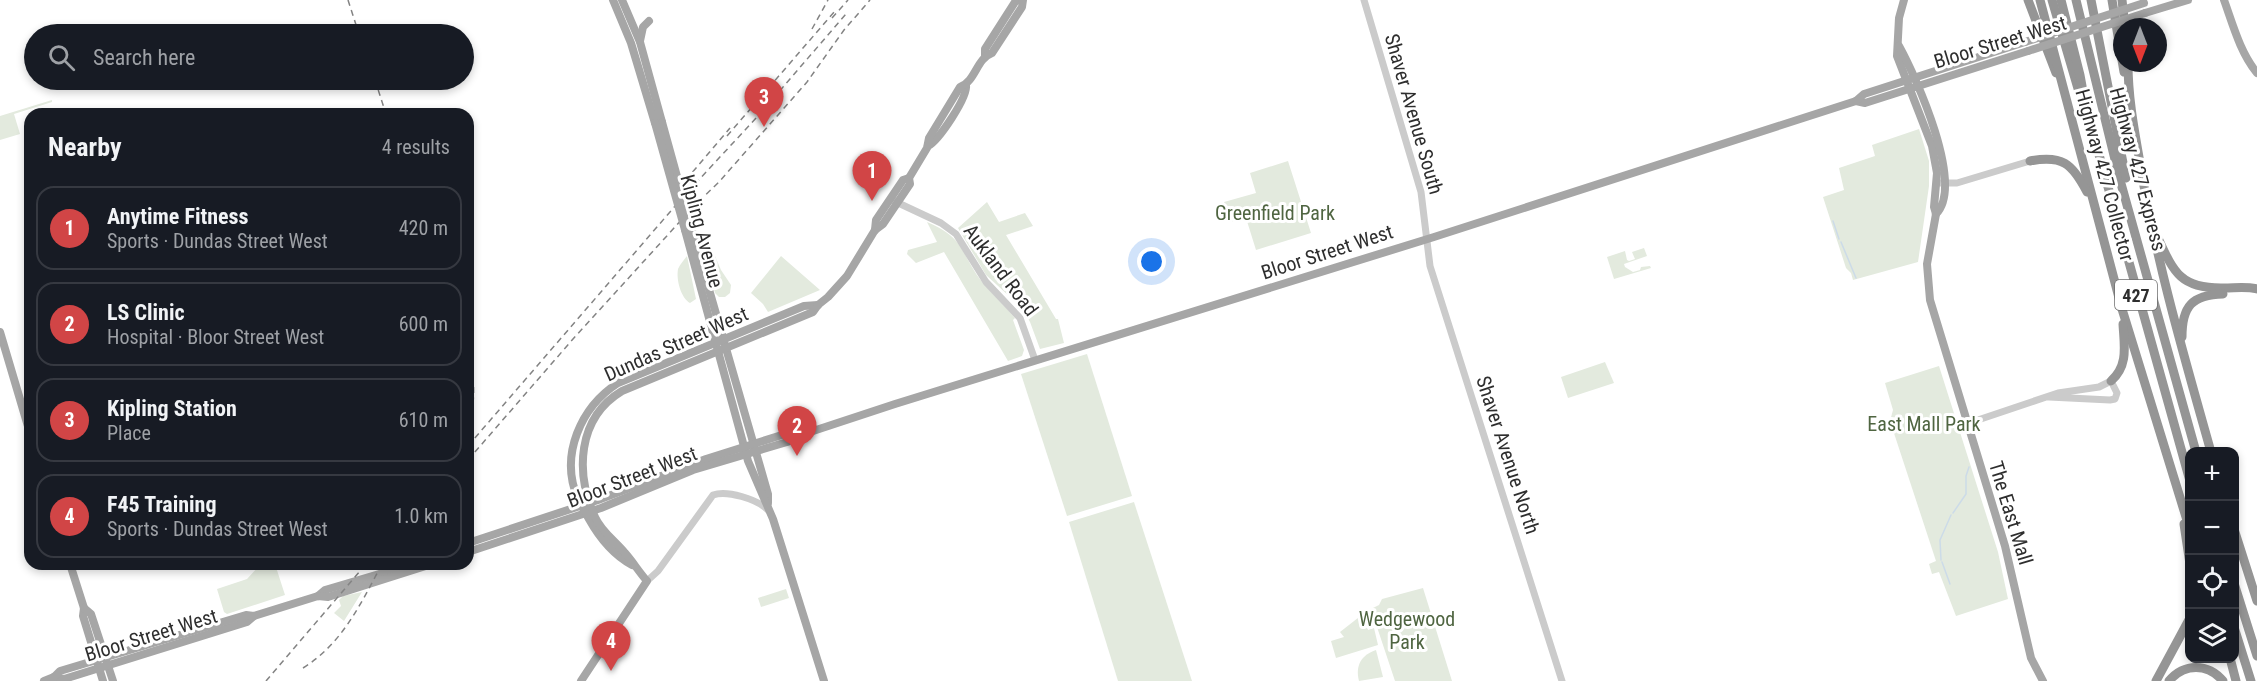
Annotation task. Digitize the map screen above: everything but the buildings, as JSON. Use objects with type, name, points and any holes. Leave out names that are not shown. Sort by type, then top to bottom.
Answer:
[{"type":"highway","points":[[2028,0],[2052,66],[2061,82]]},
{"type":"highway","name":"Highway 427 Collector","points":[[2040,0],[2122,309],[2185,516]]},
{"type":"highway","points":[[2052,0],[2074,78],[2086,108]]},
{"type":"highway","name":"Highway 427 Express","points":[[2061,0],[2086,108],[2185,463]]},
{"type":"highway","name":"Highway 427 Express","points":[[2076,0],[2121,180],[2195,447]]},
{"type":"highway","points":[[2091,0],[2130,210]]},
{"type":"highway","points":[[2112,0],[2128,95]]},
{"type":"highway","points":[[2122,0],[2124,18]]},
{"type":"highway","name":"Highway 427 Collector","points":[[2128,72],[2128,95],[2164,285],[2210,447]]},
{"type":"highway","points":[[2030,161],[2050,158],[2068,165],[2084,186],[2097,214]]},
{"type":"highway","points":[[2151,222],[2170,265],[2186,281],[2208,288],[2257,290]]},
{"type":"highway","points":[[2183,351],[2183,320],[2194,300],[2215,294],[2249,293],[2257,290]]},
{"type":"highway","points":[[2111,381],[2121,370],[2124,359],[2122,309]]},
{"type":"highway","points":[[2183,510],[2189,555]]},
{"type":"highway","points":[[2239,544],[2257,601]]},
{"type":"highway","points":[[2242,555],[2257,589]]},
{"type":"highway","points":[[2239,596],[2257,656]]},
{"type":"highway","points":[[2156,681],[2185,627]]},
{"type":"highway","points":[[2239,640],[2251,681]]},
{"type":"highway","points":[[2231,663],[2236,681]]},
{"type":"highway","points":[[2169,681],[2181,671],[2194,667],[2208,670],[2223,681]]},
{"type":"main road","name":"Kipling Avenue","points":[[613,0],[631,42],[659,123]]},
{"type":"main road","name":"Kipling Avenue","points":[[622,0],[640,42],[659,123],[750,449],[768,494],[768,504],[824,681]]},
{"type":"main road","name":"Dundas Street West","points":[[647,581],[633,566],[622,560],[593,527],[587,508],[582,475],[582,455],[589,429],[605,404],[622,391],[805,316],[813,312],[828,297],[847,276],[875,230],[876,220],[894,201],[903,180],[909,178],[928,146],[929,138],[960,87],[966,85],[985,55],[985,49],[1018,0]]},
{"type":"main road","name":"Dundas Street West","points":[[985,55],[992,53],[1022,7],[1023,0]]},
{"type":"main road","name":"The East Mall","points":[[1904,0],[1899,18],[1897,56],[1926,108],[1940,183],[1934,207],[1936,214],[1927,259],[1928,291],[1966,424],[2005,546],[2030,652],[2043,681]]},
{"type":"main road","name":"Bloor Street West","points":[[474,550],[587,508],[691,464],[787,442],[807,433],[1035,360],[1427,239],[1856,101],[1865,102],[1912,83],[2026,47],[2188,0]]},
{"type":"main road","points":[[2224,0],[2246,57],[2257,73]]},
{"type":"main road","name":"Bloor Street West","points":[[1912,83],[1937,79],[2149,2]]},
{"type":"main road","points":[[629,17],[638,21],[649,21],[643,27],[640,42]]},
{"type":"main road","points":[[1926,108],[1927,91],[1937,79]]},
{"type":"main road","name":"The East Mall","points":[[1912,83],[1927,119]]},
{"type":"main road","name":"Dundas Street West","points":[[587,508],[573,483],[572,454],[580,425],[593,404],[604,392],[618,383],[804,306],[818,305]]},
{"type":"main road","points":[[0,332],[24,413]]},
{"type":"main road","name":"Bloor Street West","points":[[474,541],[587,508]]},
{"type":"main road","points":[[72,570],[84,608],[91,614],[102,663],[103,681]]},
{"type":"main road","name":"Bloor Street West","points":[[44,681],[54,677],[64,679],[102,663],[246,615],[254,616],[318,596],[326,590],[393,570]]},
{"type":"main road","name":"Bloor Street West","points":[[318,596],[328,597],[413,570]]},
{"type":"main road","points":[[581,681],[647,581]]},
{"type":"main road","points":[[102,663],[113,681]]},
{"type":"street","name":"Shaver Avenue South","points":[[1364,0],[1421,192],[1427,239]]},
{"type":"street","points":[[1940,183],[1957,183],[2030,161]]},
{"type":"street","name":"Aukland Road","points":[[894,201],[941,223],[956,234],[986,282],[1020,318],[1035,360]]},
{"type":"street","name":"Shaver Avenue North","points":[[1427,239],[1432,275],[1562,681]]},
{"type":"street","points":[[1966,424],[2058,393],[2102,386],[2111,381],[2118,393],[2113,400],[2049,397]]},
{"type":"street","points":[[647,581],[658,571],[712,495],[720,493],[759,501],[773,519]]},
{"type":"green space","points":[[52,100],[52,102],[33,108],[26,108]]},
{"type":"green space","points":[[24,109],[24,111],[14,114],[20,134],[0,140],[0,116]]},
{"type":"green space","points":[[1919,129],[1929,161],[1929,186],[1918,262],[1853,280],[1846,268],[1823,197],[1844,190],[1839,168],[1875,156],[1872,145]]},
{"type":"green space","name":"Greenfield Park","points":[[1288,161],[1311,233],[1256,250],[1246,218],[1230,222],[1224,202],[1256,193],[1250,173]]},
{"type":"green space","points":[[987,202],[999,222],[1025,213],[1033,226],[1006,235],[1058,319],[1064,343],[1040,349],[1022,308],[986,275],[958,228]]},
{"type":"green space","points":[[927,222],[940,228],[956,241],[983,283],[1015,318],[1013,320],[1024,350],[1022,356],[1008,361],[944,252],[916,263],[907,254],[908,250],[937,242]]},
{"type":"green space","points":[[709,242],[721,270],[731,285],[730,293],[725,297],[719,297],[715,293],[712,282],[714,281],[701,244]]},
{"type":"green space","points":[[1644,248],[1647,256],[1624,264],[1625,267],[1633,272],[1640,270],[1641,267],[1650,266],[1651,268],[1614,279],[1607,257],[1625,251],[1629,261],[1635,259],[1632,252]]},
{"type":"green space","points":[[687,256],[696,299],[690,303],[682,293],[678,278],[678,269]]},
{"type":"green space","points":[[781,256],[820,290],[768,312],[751,293]]},
{"type":"green space","points":[[1087,354],[1132,496],[1067,516],[1021,374]]},
{"type":"green space","points":[[1605,362],[1614,383],[1568,398],[1561,377]]},
{"type":"green space","name":"East Mall Park","points":[[1939,366],[1998,552],[2008,599],[1956,616],[1939,572],[1932,574],[1929,564],[1936,561],[1890,421],[1893,410],[1885,383]]},
{"type":"green space","points":[[1134,502],[1192,681],[1118,681],[1069,522]]},
{"type":"green space","points":[[255,570],[277,570],[285,595],[227,614],[224,612],[217,589],[247,579]]},
{"type":"green space","name":"Wedgewood Park","points":[[1423,588],[1452,681],[1395,681],[1371,609],[1379,605],[1382,599]]},
{"type":"green space","points":[[786,589],[789,598],[761,607],[758,598]]},
{"type":"green space","points":[[362,592],[344,621],[334,613],[341,606],[339,600],[343,596]]},
{"type":"green space","points":[[1363,614],[1366,615],[1368,630],[1374,628],[1378,645],[1336,658],[1331,641],[1344,637],[1340,632]]},
{"type":"green space","points":[[1376,650],[1383,677],[1359,681],[1360,662],[1366,655]]},
{"type":"waterway","points":[[1833,221],[1839,239]]},
{"type":"waterway","points":[[1841,242],[1856,278]]},
{"type":"waterway","points":[[1953,513],[1966,494],[1966,476],[1969,467]]},
{"type":"waterway","points":[[1941,560],[1940,540],[1951,515]]},
{"type":"waterway","points":[[1942,562],[1950,584]]},
{"type":"railway","points":[[348,0],[356,24]]},
{"type":"railway","points":[[812,29],[828,0]]},
{"type":"railway","points":[[832,18],[848,0]]},
{"type":"railway","points":[[474,453],[573,339],[695,205],[719,182],[807,82],[844,30],[870,0]]},
{"type":"railway","points":[[727,136],[835,11]]},
{"type":"railway","points":[[474,439],[682,198],[758,116],[846,14]]},
{"type":"railway","points":[[378,90],[384,108]]},
{"type":"railway","points":[[679,188],[730,128]]},
{"type":"railway","points":[[266,681],[361,570]]},
{"type":"railway","points":[[303,668],[329,647],[340,634],[350,621],[379,570]]},
{"type":"place","name":"Kipling Station","points":[[764,127]]},
{"type":"place","name":"Anytime Fitness","points":[[872,201]]},
{"type":"place","name":"LS Clinic","points":[[797,456]]},
{"type":"place","name":"F45 Training","points":[[611,671]]}]
